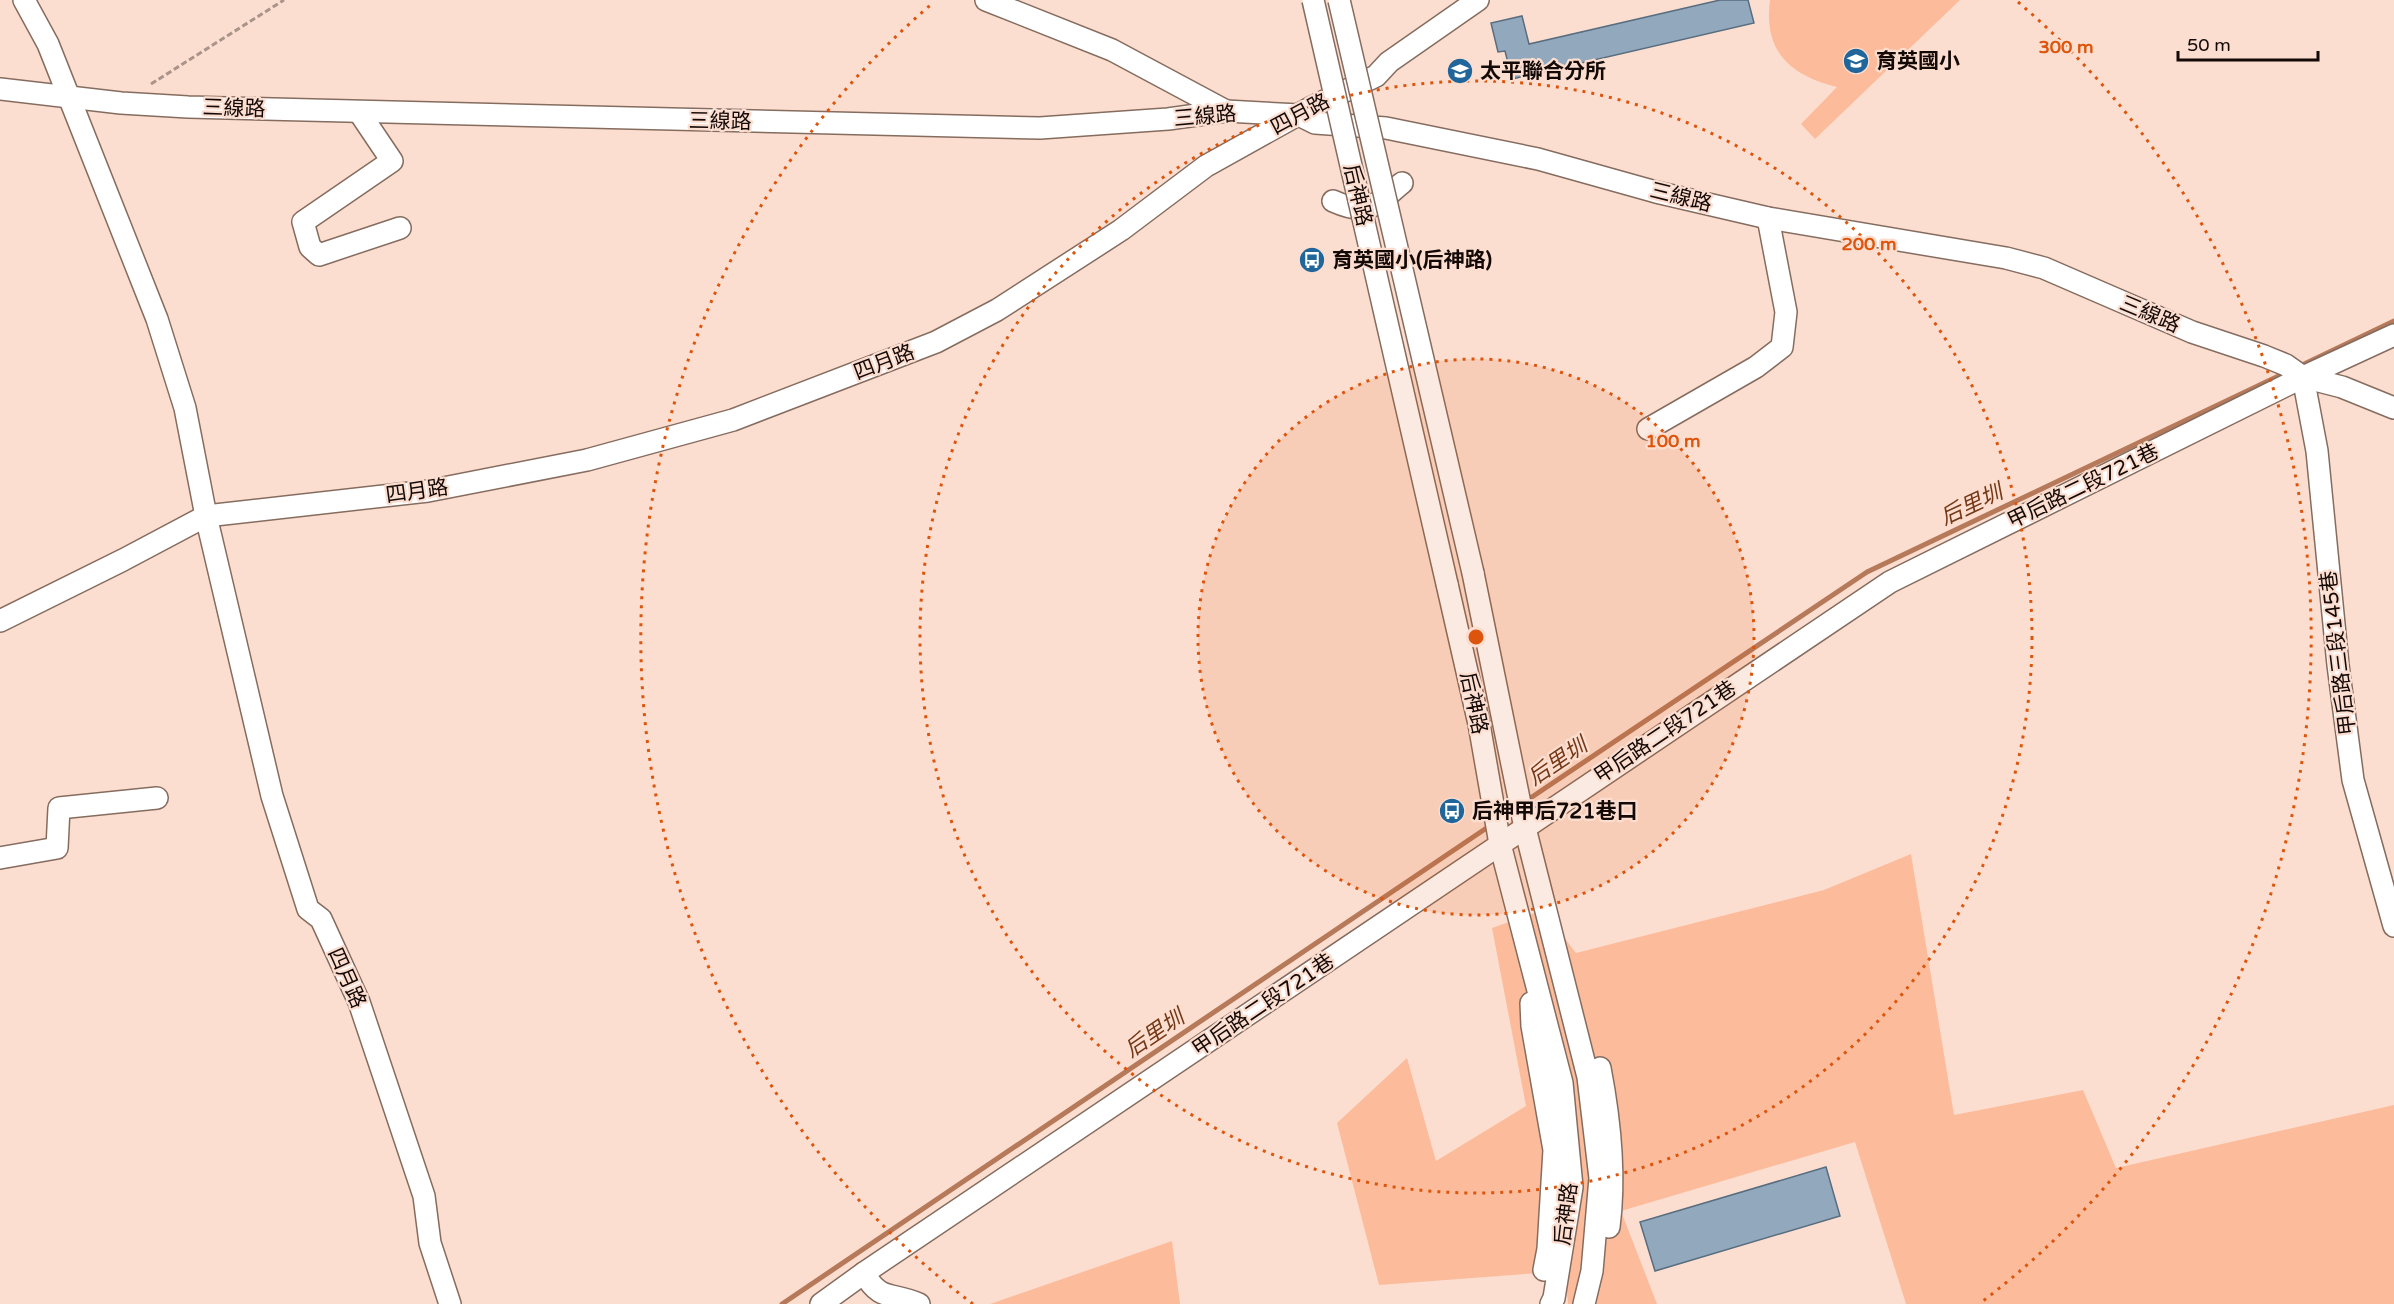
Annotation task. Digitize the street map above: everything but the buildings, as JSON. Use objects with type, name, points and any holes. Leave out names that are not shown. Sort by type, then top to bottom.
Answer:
[{"type":"street","points":[[24,0],[48,44],[69,97]]},
{"type":"street","points":[[987,0],[1112,50],[1226,111]]},
{"type":"street","name":"后神路","points":[[1313,0],[1479,724],[1500,844],[1562,1083],[1572,1187],[1554,1298],[1551,1304]]},
{"type":"street","name":"后神路","points":[[1339,0],[1473,573],[1525,828],[1588,1077],[1600,1178],[1593,1270],[1584,1304]]},
{"type":"street","name":"四月路","points":[[0,621],[123,561],[206,516],[428,491],[587,460],[733,420],[936,342],[996,310],[1121,230],[1206,166],[1376,75],[1389,62],[1478,0]]},
{"type":"street","name":"三線路","points":[[0,89],[121,103],[188,107],[1040,128],[1168,119],[1226,111],[1299,115],[1315,123],[1386,128],[1538,159],[1656,192],[1767,218],[2006,258],[2044,268],[2192,332],[2286,365],[2303,377],[2342,387],[2394,408]]},
{"type":"street","name":"四月路","points":[[69,97],[157,319],[185,408],[206,516],[272,796],[308,909],[321,919],[359,1002],[424,1196],[430,1243],[450,1304]]},
{"type":"street","points":[[359,112],[392,161],[303,222],[310,247],[318,255],[400,228]]},
{"type":"street","points":[[1333,201],[1354,210],[1375,206],[1401,183]]},
{"type":"street","points":[[1648,429],[1756,367],[1782,346],[1786,312],[1767,218]]},
{"type":"street","name":"甲后路二段721巷","points":[[821,1304],[1766,663],[1890,582],[2303,377],[2394,335]]},
{"type":"street","name":"甲后路三段145巷","points":[[2303,377],[2317,451],[2338,665],[2353,780],[2394,926]]},
{"type":"street","points":[[0,858],[57,848],[59,808],[157,798]]},
{"type":"street","points":[[1527,952],[1532,1026],[1554,1150],[1548,1249],[1538,1304]]},
{"type":"street","points":[[864,1273],[872,1288],[885,1295],[903,1297],[919,1304]]},
{"type":"path","points":[[150,85],[284,0]]},
{"type":"shaded area","points":[[1770,0],[1960,0],[1815,139],[1801,124],[1837,87],[1806,76],[1784,59],[1771,34]]},
{"type":"shaded area","points":[[1911,854],[1954,1115],[2083,1090],[2116,1168],[2394,1105],[2394,1304],[1906,1304],[1855,1142],[1621,1211],[1657,1304],[1568,1304],[1565,1271],[1379,1285],[1337,1123],[1407,1058],[1436,1161],[1526,1106],[1492,928],[1543,910],[1576,953],[1824,890]]},
{"type":"shaded area","points":[[1172,1241],[1180,1304],[990,1304]]},
{"type":"waterway","name":"后里圳","points":[[2298,367],[2394,321]]},
{"type":"waterway","name":"后里圳","points":[[1526,801],[1867,572],[2287,372]]},
{"type":"waterway","name":"后里圳","points":[[782,1304],[1491,825]]},
{"type":"place","name":"育英國小","points":[[1856,61]]},
{"type":"place","name":"太平聯合分所","points":[[1460,71]]},
{"type":"place","name":"育英國小(后神路)","points":[[1312,260]]},
{"type":"place","name":"后神甲后721巷口","points":[[1452,811]]}]
